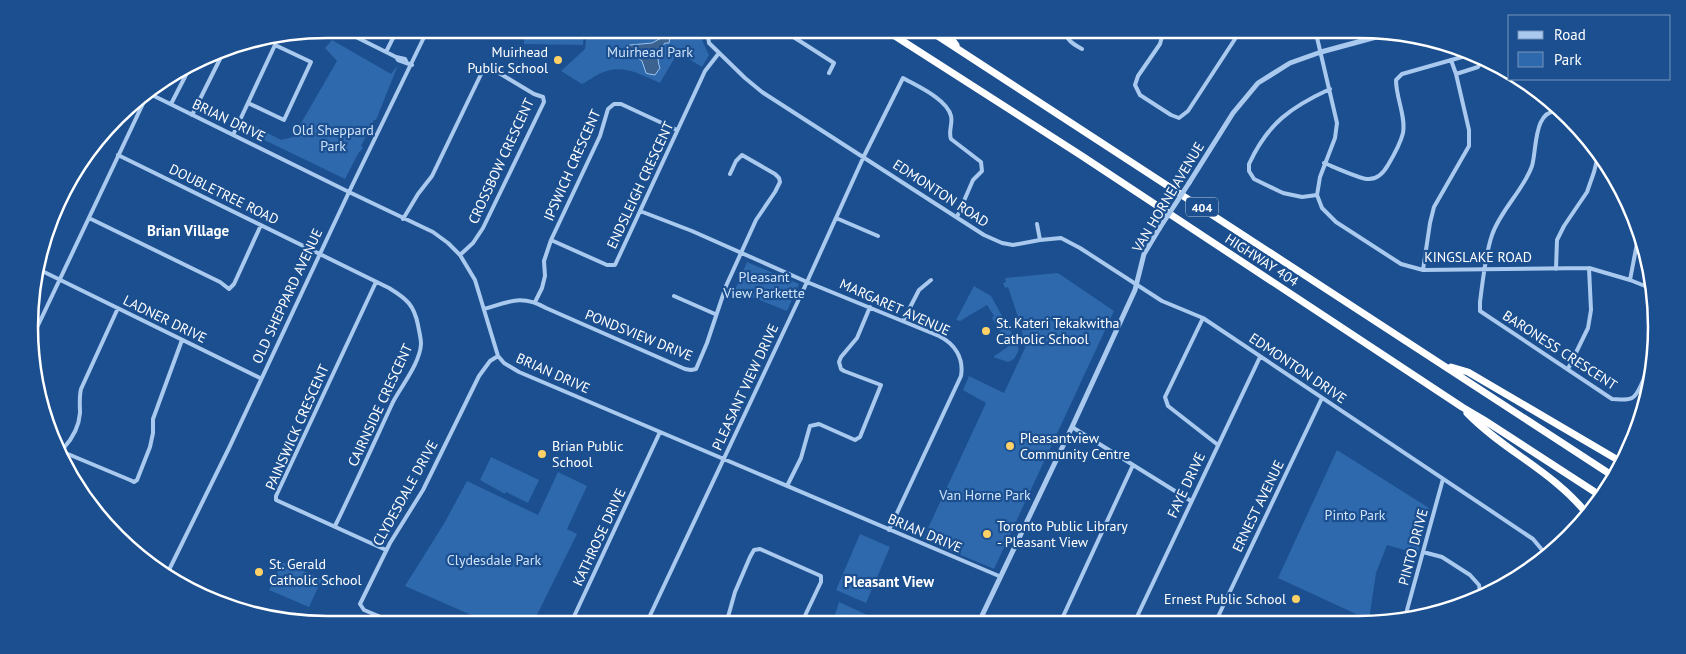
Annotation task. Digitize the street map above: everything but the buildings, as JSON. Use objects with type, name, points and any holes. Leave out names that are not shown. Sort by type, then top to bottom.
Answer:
[{"type":"highway","name":"HIGHWAY 404","points":[[898,38],[1596,493]]},
{"type":"highway","name":"HIGHWAY 404","points":[[941,38],[1609,473]]},
{"type":"highway","points":[[950,38],[959,50]]},
{"type":"highway","points":[[1443,364],[1468,372],[1616,460]]},
{"type":"highway","points":[[1462,407],[1482,427],[1562,487],[1576,500],[1583,510]]},
{"type":"street","points":[[358,38],[396,57],[398,60],[410,64]]},
{"type":"street","points":[[386,52],[394,38]]},
{"type":"street","name":"OLD SHEPPARD AVENUE","points":[[169,570],[229,448],[260,378],[423,38]]},
{"type":"street","points":[[709,38],[710,43],[719,53]]},
{"type":"street","points":[[795,38],[834,63],[829,73]]},
{"type":"street","points":[[1067,38],[1082,49]]},
{"type":"street","points":[[1162,38],[1160,44],[1138,76],[1135,85],[1140,94],[1171,115],[1179,118],[1188,112],[1235,38]]},
{"type":"street","points":[[1317,38],[1330,89],[1337,123],[1335,138],[1324,163],[1316,195],[1302,197],[1283,193],[1254,179],[1249,171],[1249,164],[1274,123],[1303,102],[1330,89]]},
{"type":"street","name":"VAN HORNE AVENUE","points":[[982,616],[1135,290],[1144,254],[1232,113],[1258,83],[1290,63],[1362,38]]},
{"type":"street","points":[[233,135],[275,45],[311,62],[284,120],[248,103]]},
{"type":"street","name":"EDMONTON ROAD","points":[[719,53],[762,92],[864,156],[984,236],[1013,245],[1061,238],[1080,248],[1135,284]]},
{"type":"street","name":"ENDSLEIGH CRESCENT","points":[[551,240],[607,265],[615,265],[705,71],[719,53]]},
{"type":"street","points":[[1324,163],[1368,179],[1376,178],[1385,170],[1400,144],[1403,132],[1396,80],[1402,74],[1462,57]]},
{"type":"street","points":[[192,115],[221,58]]},
{"type":"street","points":[[1423,270],[1434,207],[1468,146],[1469,130],[1451,60]]},
{"type":"street","points":[[1456,74],[1478,67],[1480,64]]},
{"type":"street","name":"CROSSBOW CRESCENT","points":[[404,219],[418,194],[432,176],[484,68],[489,67],[534,94],[543,97],[544,102],[483,228],[473,243],[460,255]]},
{"type":"street","points":[[171,104],[183,75]]},
{"type":"street","name":"PLEASANT VIEW DRIVE","points":[[650,616],[807,282],[864,156],[903,78],[946,104],[951,116],[950,131],[952,139],[982,162],[982,171],[973,180],[957,217]]},
{"type":"street","name":"BRIAN DRIVE","points":[[153,95],[433,232],[448,243],[460,255],[475,280],[498,356],[504,363],[519,372],[999,576]]},
{"type":"street","points":[[38,325],[143,103]]},
{"type":"street","name":"IPSWICH CRESCENT","points":[[535,302],[542,288],[545,276],[544,261],[551,240],[600,136],[606,113],[611,106],[621,104],[678,130]]},
{"type":"street","points":[[1485,269],[1492,235],[1501,216],[1526,180],[1533,164],[1539,126],[1544,116],[1553,112]]},
{"type":"street","name":"DOUBLETREE ROAD","points":[[118,155],[319,254]]},
{"type":"street","name":"PONDSVIEW DRIVE","points":[[484,309],[508,301],[523,300],[535,302],[601,333],[692,370],[698,367],[726,286],[756,220],[780,182],[779,178],[771,171],[742,155],[736,161],[730,174]]},
{"type":"street","points":[[1556,269],[1557,240],[1587,192],[1597,161]]},
{"type":"street","name":"KINGSLAKE ROAD","points":[[1316,195],[1322,208],[1336,222],[1401,264],[1423,270],[1589,268],[1646,286]]},
{"type":"street","name":"MARGARET AVENUE","points":[[640,211],[948,341],[957,351],[961,360],[961,376],[889,530]]},
{"type":"street","points":[[90,218],[220,282],[229,289],[234,284],[261,225]]},
{"type":"street","points":[[836,218],[878,236]]},
{"type":"street","points":[[1037,224],[1040,240]]},
{"type":"street","points":[[1630,280],[1637,245]]},
{"type":"street","name":"CAIRNSIDE CRESCENT","points":[[319,254],[404,297],[416,313],[420,346],[419,353],[394,400],[335,526]]},
{"type":"street","points":[[1568,369],[1588,328],[1591,310],[1589,268]]},
{"type":"street","name":"BARONESS CRESCENT","points":[[1485,269],[1480,311],[1612,399],[1623,400],[1633,398],[1638,392],[1644,376]]},
{"type":"street","name":"LADNER DRIVE","points":[[43,271],[260,378]]},
{"type":"street","points":[[903,322],[919,290],[931,280]]},
{"type":"street","name":"PAINSWICK CRESCENT","points":[[376,282],[276,496],[276,500],[386,550]]},
{"type":"street","name":"EDMONTON DRIVE","points":[[1135,284],[1162,301],[1203,318],[1533,539],[1543,551]]},
{"type":"street","points":[[674,296],[715,314]]},
{"type":"street","points":[[787,486],[801,458],[810,426],[819,424],[852,440],[860,437],[881,386],[844,371],[841,369],[839,362],[857,338],[870,307]]},
{"type":"street","points":[[64,448],[79,424],[81,389],[118,308]]},
{"type":"street","points":[[1203,318],[1165,398],[1168,406],[1218,445]]},
{"type":"street","points":[[66,453],[134,482],[137,480],[150,447],[153,419],[182,340]]},
{"type":"street","name":"CLYDESDALE DRIVE","points":[[378,616],[364,610],[360,604],[386,550],[423,490],[479,376],[490,361],[498,356]]},
{"type":"street","name":"FAYE DRIVE","points":[[1137,616],[1260,357]]},
{"type":"street","name":"ERNEST AVENUE","points":[[1218,616],[1322,398]]},
{"type":"street","points":[[1072,427],[1191,501]]},
{"type":"street","name":"KATHROSE DRIVE","points":[[574,616],[660,432]]},
{"type":"street","points":[[1064,616],[1133,465]]},
{"type":"street","name":"PINTO DRIVE","points":[[1406,612],[1443,479]]},
{"type":"street","points":[[729,616],[735,592],[750,557],[754,550],[760,549],[821,576],[821,582],[805,616]]},
{"type":"street","points":[[1423,552],[1442,557],[1470,575],[1479,585],[1480,590]]},
{"type":"green space","points":[[524,38],[583,38],[583,45],[524,44]]},
{"type":"green space","name":"Muirhead Park","points":[[586,38],[702,38],[709,55],[702,67],[678,52],[660,83],[634,72],[621,69],[604,72],[582,84],[561,71],[585,49]]},
{"type":"green space","name":"Old Sheppard Park","points":[[332,40],[391,74],[398,65],[376,120],[374,120],[361,146],[363,147],[345,179],[246,131],[245,121],[281,140],[293,137],[337,61],[325,48]]},
{"type":"green space","name":"Pleasant View Parkette","points":[[747,262],[799,284],[787,311],[735,290]]},
{"type":"green space","name":"Van Horne Park","points":[[1058,273],[1114,311],[994,569],[923,539],[986,403],[963,390],[969,376],[1004,393],[1025,348],[1021,326],[1008,287],[1005,288],[1003,283],[1006,282],[1005,278]]},
{"type":"green space","points":[[974,286],[991,296],[1016,341],[1019,350],[1014,359],[1008,362],[993,357],[1009,346],[992,318],[994,316],[987,305],[960,321],[956,320]]},
{"type":"green space","name":"Pinto Park","points":[[1337,450],[1429,508],[1418,554],[1387,545],[1376,573],[1370,616],[1360,616],[1278,578]]},
{"type":"green space","points":[[491,457],[539,480],[528,503],[506,492],[505,494],[480,480]]},
{"type":"green space","name":"Clydesdale Park","points":[[558,472],[587,486],[567,529],[577,534],[536,616],[473,616],[405,586],[445,522],[467,481],[538,515]]},
{"type":"green space","points":[[860,534],[890,547],[866,603],[836,590]]},
{"type":"green space","points":[[282,562],[322,579],[309,607],[269,590]]},
{"type":"green space","points":[[839,602],[870,616],[835,616]]},
{"type":"shaded area","points":[[661,38],[670,38],[669,43],[665,43],[661,49],[658,58],[660,68],[655,75],[646,73],[642,61],[625,48],[630,45],[652,43]]},
{"type":"place","name":"Muirhead Public School","points":[[558,60]]},
{"type":"place","name":"St. Kateri Tekakwitha Catholic School","points":[[986,331]]},
{"type":"place","name":"Pleasantview Community Centre","points":[[1010,446]]},
{"type":"place","name":"Brian Public School","points":[[542,454]]},
{"type":"place","name":"Toronto Public Library - Pleasant View","points":[[987,534]]},
{"type":"place","name":"St. Gerald Catholic School","points":[[259,572]]},
{"type":"place","name":"Ernest Public School","points":[[1296,599]]},
{"type":"district","name":"Brian Village","points":[[188,230]]},
{"type":"district","name":"Pleasant View","points":[[889,581]]}]
